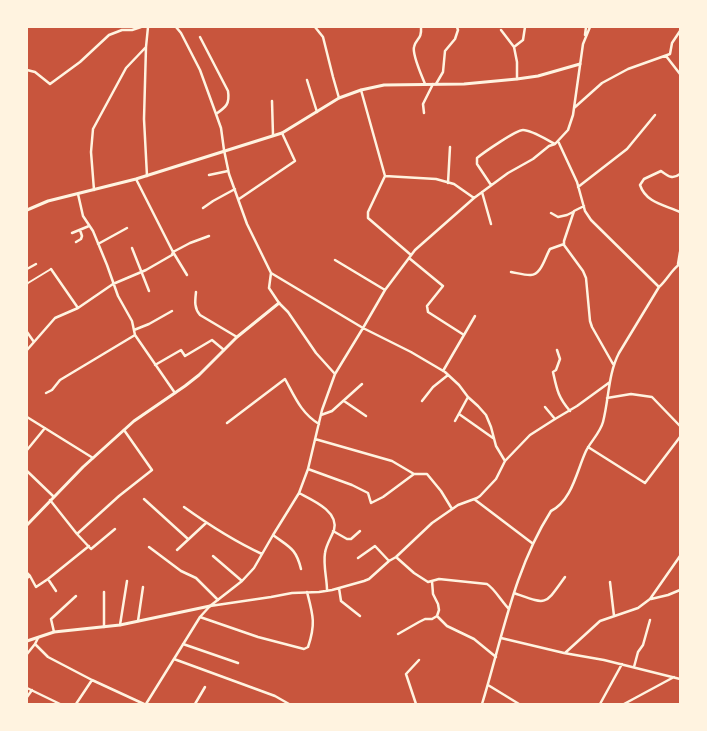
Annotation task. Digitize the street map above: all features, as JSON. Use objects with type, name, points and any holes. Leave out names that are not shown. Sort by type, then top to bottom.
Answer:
[{"type":"street","points":[[27,70],[35,72],[50,84],[80,62],[109,34],[141,27]]},
{"type":"street","points":[[147,176],[144,119],[148,27]]},
{"type":"street","points":[[176,27],[181,33],[200,70],[221,128],[228,171],[247,224],[272,273],[363,328],[419,356],[443,370],[459,384],[468,397],[486,415],[492,427],[496,446],[505,461]]},
{"type":"street","points":[[315,27],[323,37],[340,98]]},
{"type":"street","points":[[421,27],[420,38],[414,46],[414,52],[425,84]]},
{"type":"street","points":[[424,113],[423,104],[434,84],[443,72],[445,51],[455,39],[458,30],[457,27]]},
{"type":"street","points":[[514,47],[522,40],[525,27]]},
{"type":"street","points":[[35,644],[48,658],[145,704],[200,617],[210,606],[242,581],[254,568],[298,493],[308,469],[321,415],[334,374],[385,290],[411,255],[474,198],[508,172],[532,159],[549,146],[556,143],[570,127],[586,27]]},
{"type":"street","points":[[585,37],[590,27]]},
{"type":"street","points":[[501,30],[514,47],[518,79]]},
{"type":"street","points":[[574,109],[602,83],[628,69],[670,54],[672,43],[680,30]]},
{"type":"street","points":[[200,37],[229,95],[226,107],[216,114]]},
{"type":"street","points":[[94,190],[91,152],[93,129],[126,68],[146,47]]},
{"type":"street","points":[[666,56],[680,74]]},
{"type":"street","points":[[27,210],[48,201],[147,176],[282,132],[340,98],[362,90],[384,85],[464,84],[518,79],[538,76],[580,64]]},
{"type":"street","points":[[307,80],[317,112]]},
{"type":"street","points":[[362,90],[385,176],[368,212],[368,218],[411,255]]},
{"type":"street","points":[[272,101],[273,135]]},
{"type":"street","points":[[578,187],[627,149],[655,115]]},
{"type":"street","points":[[491,185],[477,164],[477,158],[514,133],[523,130],[528,131],[556,143],[576,178],[585,211],[591,220],[659,287]]},
{"type":"street","points":[[238,199],[295,161],[282,132]]},
{"type":"street","points":[[448,183],[450,147]]},
{"type":"street","points":[[209,175],[228,171]]},
{"type":"street","points":[[680,174],[672,178],[667,177],[661,171],[644,179],[640,185],[642,192],[651,200],[680,212]]},
{"type":"street","points":[[385,176],[436,179],[454,184],[474,198]]},
{"type":"street","points":[[136,179],[173,254],[187,275]]},
{"type":"street","points":[[203,208],[235,189]]},
{"type":"street","points":[[482,192],[491,224]]},
{"type":"street","points":[[78,194],[83,216],[98,244],[118,296],[132,322],[135,335],[175,393]]},
{"type":"street","points":[[550,213],[558,218],[584,206]]},
{"type":"street","points":[[574,211],[564,244],[583,271],[586,278],[590,321],[613,364]]},
{"type":"street","points":[[72,233],[89,226]]},
{"type":"street","points":[[98,244],[127,228]]},
{"type":"street","points":[[76,242],[81,239],[82,236],[80,230]]},
{"type":"street","points":[[27,350],[55,318],[78,308],[113,284],[141,272],[190,243],[209,236]]},
{"type":"street","points":[[511,272],[522,273],[530,276],[535,274],[540,269],[550,249],[564,244]]},
{"type":"street","points":[[132,248],[149,291]]},
{"type":"street","points":[[482,704],[514,593],[532,544],[551,511],[555,509],[572,487],[588,447],[602,425],[613,364],[659,287],[679,264],[680,252]]},
{"type":"street","points":[[409,258],[441,283],[443,287],[427,306],[427,310],[432,315],[464,335]]},
{"type":"street","points":[[334,260],[385,290]]},
{"type":"street","points":[[27,269],[36,264]]},
{"type":"street","points":[[27,283],[51,269],[78,308]]},
{"type":"street","points":[[272,273],[268,288],[278,303],[288,312],[316,354],[334,374]]},
{"type":"street","points":[[196,292],[196,311],[200,315],[237,337]]},
{"type":"street","points":[[27,525],[53,496],[134,421],[199,375],[237,337],[278,303]]},
{"type":"street","points":[[134,330],[149,324],[172,311]]},
{"type":"street","points":[[443,370],[475,316]]},
{"type":"street","points":[[27,332],[34,342]]},
{"type":"street","points":[[46,393],[52,390],[60,380],[135,335]]},
{"type":"street","points":[[155,365],[181,350],[185,356],[212,340],[224,350]]},
{"type":"street","points":[[557,350],[560,360],[556,370],[553,372],[555,382],[560,399],[570,411]]},
{"type":"street","points":[[422,401],[433,387],[448,375]]},
{"type":"street","points":[[227,422],[285,379],[303,412],[319,424]]},
{"type":"street","points":[[27,641],[54,632],[120,625],[210,606],[271,598],[292,593],[339,588],[369,579],[389,561],[396,557],[432,523],[452,509],[480,496],[496,479],[505,461],[530,435],[570,411],[610,382]]},
{"type":"street","points":[[321,415],[332,411],[362,384]]},
{"type":"street","points":[[607,398],[631,394],[652,397],[680,426]]},
{"type":"street","points":[[455,421],[468,397]]},
{"type":"street","points":[[344,401],[366,416]]},
{"type":"street","points":[[545,407],[555,419]]},
{"type":"street","points":[[458,414],[494,438]]},
{"type":"street","points":[[27,417],[93,458]]},
{"type":"street","points":[[27,450],[45,428]]},
{"type":"street","points":[[77,534],[119,496],[152,470],[124,430]]},
{"type":"street","points":[[588,447],[645,483],[680,437]]},
{"type":"street","points":[[315,439],[392,461],[414,474],[427,474],[441,491],[452,509]]},
{"type":"street","points":[[308,469],[358,487],[368,493],[371,502],[383,497],[414,474]]},
{"type":"street","points":[[27,471],[53,496]]},
{"type":"street","points":[[298,493],[328,510],[333,520],[333,531],[324,555],[327,590]]},
{"type":"street","points":[[144,499],[188,539]]},
{"type":"street","points":[[474,499],[532,544]]},
{"type":"street","points":[[50,500],[91,549],[115,529]]},
{"type":"street","points":[[184,507],[206,523],[240,544],[262,554]]},
{"type":"street","points":[[177,550],[206,523]]},
{"type":"street","points":[[333,531],[347,539],[351,539],[360,531]]},
{"type":"street","points":[[273,535],[292,549],[298,556],[301,569]]},
{"type":"street","points":[[27,573],[28,577],[36,587],[69,563],[89,546]]},
{"type":"street","points":[[358,558],[375,546],[389,561]]},
{"type":"street","points":[[149,547],[181,571],[196,578],[218,600]]},
{"type":"street","points":[[213,556],[242,581]]},
{"type":"street","points":[[564,653],[600,621],[638,608],[650,599],[680,556]]},
{"type":"street","points":[[396,557],[414,573],[428,582],[445,579],[487,584],[509,609]]},
{"type":"street","points":[[514,593],[544,602],[549,599],[565,577]]},
{"type":"street","points":[[48,579],[56,591]]},
{"type":"street","points":[[120,625],[127,581]]},
{"type":"street","points":[[398,634],[425,619],[432,619],[437,616],[439,610],[433,594],[432,581]]},
{"type":"street","points":[[610,582],[614,616]]},
{"type":"street","points":[[138,621],[143,587]]},
{"type":"street","points":[[339,588],[341,601],[360,616]]},
{"type":"street","points":[[650,599],[668,596],[680,590]]},
{"type":"street","points":[[104,592],[104,627]]},
{"type":"street","points":[[200,617],[264,638],[304,649],[308,647],[313,630],[313,619],[307,592]]},
{"type":"street","points":[[54,632],[51,619],[76,596]]},
{"type":"street","points":[[437,616],[447,626],[474,639],[496,657]]},
{"type":"street","points":[[634,667],[638,652],[643,645],[650,620]]},
{"type":"street","points":[[27,654],[38,638]]},
{"type":"street","points":[[501,638],[564,653],[622,664],[680,679]]},
{"type":"street","points":[[183,644],[238,663]]},
{"type":"street","points":[[174,659],[275,696],[289,704]]},
{"type":"street","points":[[416,704],[406,674],[419,660]]},
{"type":"street","points":[[600,704],[622,664]]},
{"type":"street","points":[[625,703],[674,677]]},
{"type":"street","points":[[76,704],[92,680]]},
{"type":"street","points":[[488,685],[519,704]]},
{"type":"street","points":[[194,704],[205,687]]},
{"type":"street","points":[[27,688],[60,704]]},
{"type":"street","points":[[27,697],[32,690]]},
{"type":"street","points":[[625,703],[630,704]]}]
